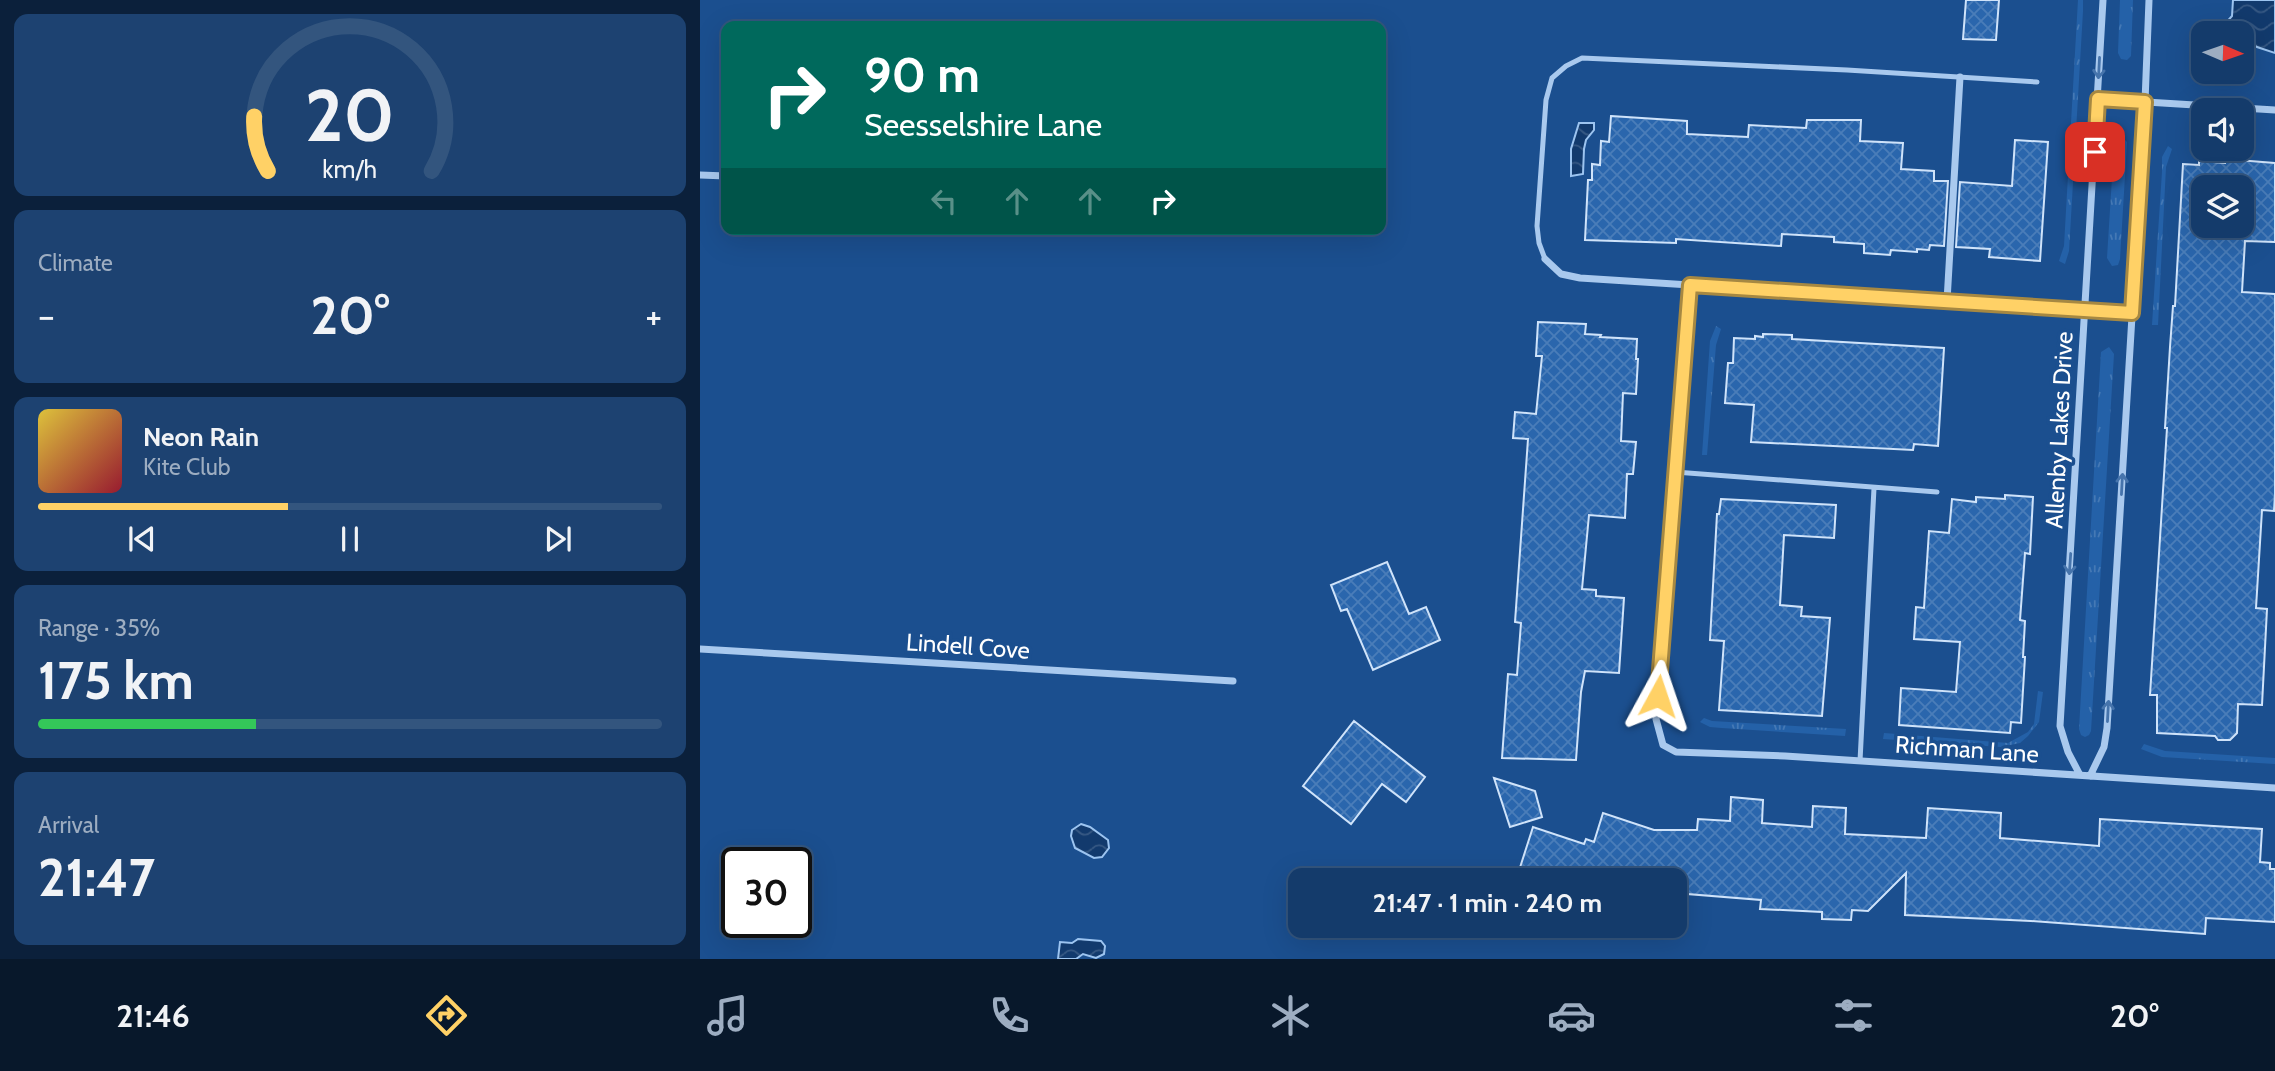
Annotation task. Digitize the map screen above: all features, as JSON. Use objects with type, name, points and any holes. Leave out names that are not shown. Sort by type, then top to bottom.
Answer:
[{"type":"street","name":"Allenby Lakes Drive","points":[[2080,775],[2068,752],[2060,726],[2104,0]]},
{"type":"street","points":[[2090,776],[2104,747],[2107,728],[2149,0]]},
{"type":"street","points":[[1947,301],[1960,77]]},
{"type":"street","points":[[2098,99],[2275,110]]},
{"type":"street","points":[[700,175],[721,176]]},
{"type":"street","points":[[1545,259],[1561,274],[1580,278],[2132,313]]},
{"type":"street","points":[[1675,472],[1690,285]]},
{"type":"street","name":"Richman Lane","points":[[1675,472],[1656,719],[1663,745],[1676,752],[2275,788]]},
{"type":"street","name":"Lindell Cove","points":[[700,649],[1233,681]]},
{"type":"lane","points":[[1545,259],[1537,226],[1546,100],[1552,78],[1566,66],[1582,58],[2037,82]]},
{"type":"lane","points":[[1675,472],[1937,492]]},
{"type":"lane","points":[[1860,761],[1874,488]]},
{"type":"green space","points":[[2078,0],[2083,0],[2083,11],[2069,251],[2065,264],[2059,261],[2064,246]]},
{"type":"green space","points":[[2120,0],[2133,0],[2131,56],[2127,60],[2121,59],[2118,53]]},
{"type":"green space","points":[[2122,137],[2127,142],[2120,259],[2118,265],[2112,266],[2107,258],[2114,146],[2117,138]]},
{"type":"green space","points":[[2168,146],[2172,149],[2166,167],[2158,325],[2152,325],[2162,157]]},
{"type":"green space","points":[[1716,326],[1721,329],[1716,345],[1707,455],[1702,455],[1710,341]]},
{"type":"green space","points":[[2109,347],[2114,354],[2091,731],[2085,737],[2079,729],[2101,352]]},
{"type":"green space","points":[[2038,691],[2043,692],[2039,722],[2020,743],[2001,747],[1883,739],[1884,733],[2008,743],[2028,732],[2034,724]]},
{"type":"green space","points":[[1704,718],[1712,721],[1846,729],[1845,736],[1722,728],[1710,727],[1700,722]]},
{"type":"green space","points":[[2144,744],[2165,751],[2275,758],[2275,764],[2162,757],[2141,749]]},
{"type":"water","points":[[2233,0],[2275,0],[2275,53],[2254,45],[2254,21],[2228,21],[2232,16]]},
{"type":"water","points":[[1579,123],[1594,123],[1594,130],[1586,140],[1583,174],[1571,176],[1571,149]]},
{"type":"water","points":[[1081,824],[1108,840],[1109,848],[1102,857],[1094,858],[1075,848],[1072,830]]},
{"type":"water","points":[[1078,939],[1101,941],[1105,946],[1104,954],[1096,958],[1083,954],[1076,959],[1058,959],[1060,942],[1072,943]]},
{"type":"building","points":[[1966,0],[1999,0],[1996,40],[1963,39]]},
{"type":"building","points":[[1611,116],[1687,121],[1687,134],[1748,137],[1749,125],[1806,128],[1807,120],[1861,120],[1860,141],[1903,143],[1901,169],[1934,171],[1934,181],[1948,181],[1944,246],[1930,245],[1929,250],[1917,249],[1917,252],[1891,250],[1890,255],[1864,253],[1864,244],[1834,242],[1834,237],[1782,234],[1781,246],[1676,239],[1676,243],[1585,240],[1588,180],[1592,180],[1592,164],[1600,165],[1601,141],[1609,142]]},
{"type":"building","points":[[2015,140],[2048,142],[2040,261],[1989,257],[1990,249],[1956,247],[1960,182],[2012,186]]},
{"type":"building","points":[[2199,161],[2275,163],[2275,242],[2245,241],[2242,292],[2275,294],[2274,511],[2262,510],[2256,608],[2267,609],[2262,705],[2238,704],[2237,733],[2230,740],[2218,740],[2215,736],[2157,733],[2157,695],[2150,695],[2183,164],[2199,165]]},
{"type":"building","points":[[1538,322],[1586,324],[1585,334],[1637,339],[1636,394],[1623,393],[1621,441],[1636,442],[1633,474],[1627,474],[1625,518],[1589,515],[1582,589],[1596,590],[1596,596],[1624,598],[1619,673],[1585,671],[1576,760],[1502,758],[1508,674],[1517,675],[1521,623],[1515,622],[1528,439],[1513,438],[1515,412],[1536,414],[1542,356],[1536,356]]},
{"type":"building","points":[[1763,334],[1792,335],[1792,339],[1944,348],[1938,446],[1914,444],[1913,450],[1751,442],[1754,405],[1725,403],[1728,363],[1733,363],[1734,338],[1755,339],[1755,336],[1763,337]]},
{"type":"building","points":[[2005,495],[2033,497],[2030,554],[2025,553],[2020,620],[2025,621],[2021,723],[2011,722],[2010,733],[1899,725],[1901,688],[1956,692],[1960,642],[1914,639],[1916,607],[1924,608],[1929,531],[1949,533],[1952,499],[1976,502],[1976,497],[2005,499]]},
{"type":"building","points":[[1721,499],[1836,505],[1834,538],[1784,535],[1780,605],[1802,607],[1801,616],[1830,618],[1822,716],[1719,710],[1724,641],[1710,640],[1717,514]]},
{"type":"building","points":[[1387,562],[1409,614],[1426,607],[1440,640],[1373,670],[1347,609],[1341,611],[1331,585]]},
{"type":"building","points":[[1354,721],[1425,777],[1406,802],[1382,784],[1351,824],[1303,786]]},
{"type":"building","points":[[1494,778],[1535,791],[1542,817],[1510,827]]},
{"type":"building","points":[[1731,797],[1763,800],[1762,823],[1812,827],[1813,806],[1846,808],[1845,834],[1926,838],[1928,808],[2001,813],[2000,838],[2099,846],[2100,819],[2262,829],[2260,862],[2270,863],[2270,869],[2275,869],[2275,922],[2206,918],[2205,934],[1905,915],[1906,873],[1868,911],[1852,910],[1851,920],[1822,919],[1822,912],[1760,909],[1761,900],[1687,894],[1687,868],[1520,868],[1533,827],[1584,844],[1586,839],[1594,842],[1603,813],[1654,830],[1697,830],[1698,819],[1730,821]]},
{"type":"route","points":[[1658,696],[1690,285],[2132,313],[2145,102],[2098,99],[2095,152]]}]
